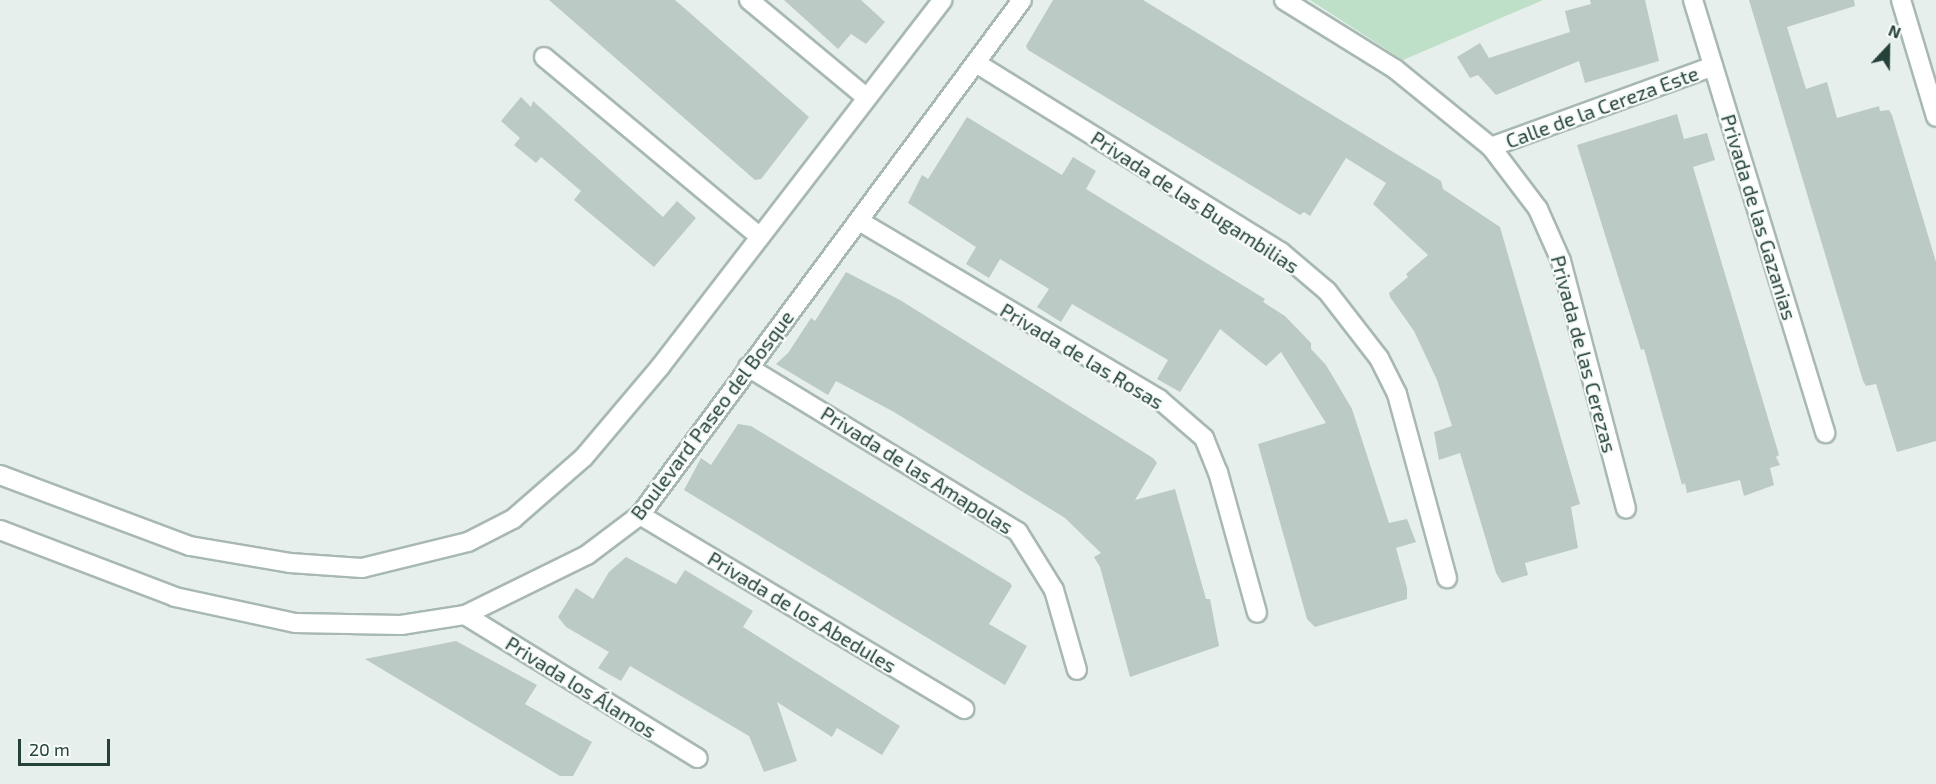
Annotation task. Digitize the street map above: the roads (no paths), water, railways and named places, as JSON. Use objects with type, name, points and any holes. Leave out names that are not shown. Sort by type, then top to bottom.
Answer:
[{"type":"street","points":[[749,0],[866,97]]},
{"type":"street","points":[[0,476],[190,546],[290,563],[362,568],[468,542],[513,519],[584,457],[760,237],[943,0]]},
{"type":"street","name":"Boulevard Paseo del Bosque","points":[[0,531],[175,597],[295,623],[401,625],[465,615],[587,555],[640,515],[748,367],[861,222],[1022,0]]},
{"type":"street","name":"Privada de las Cerezas","points":[[1284,0],[1395,69],[1491,147],[1538,209],[1561,261],[1626,509]]},
{"type":"street","name":"Privada de las Gazanias","points":[[1693,0],[1825,433]]},
{"type":"street","points":[[1901,0],[1936,117]]},
{"type":"street","points":[[544,57],[760,237]]},
{"type":"street","name":"Privada de las Bugambilias","points":[[976,63],[1281,252],[1327,291],[1379,358],[1397,394],[1447,578]]},
{"type":"street","name":"Calle de la Cereza Este","points":[[1491,147],[1713,66]]},
{"type":"street","name":"Privada de las Rosas","points":[[861,222],[1159,399],[1204,438],[1218,472],[1257,613]]},
{"type":"street","name":"Privada de las Amapolas","points":[[748,367],[1018,532],[1054,590],[1077,670]]},
{"type":"street","name":"Privada de los Abedules","points":[[640,515],[964,709]]},
{"type":"street","name":"Privada los Álamos","points":[[465,615],[697,758]]}]
